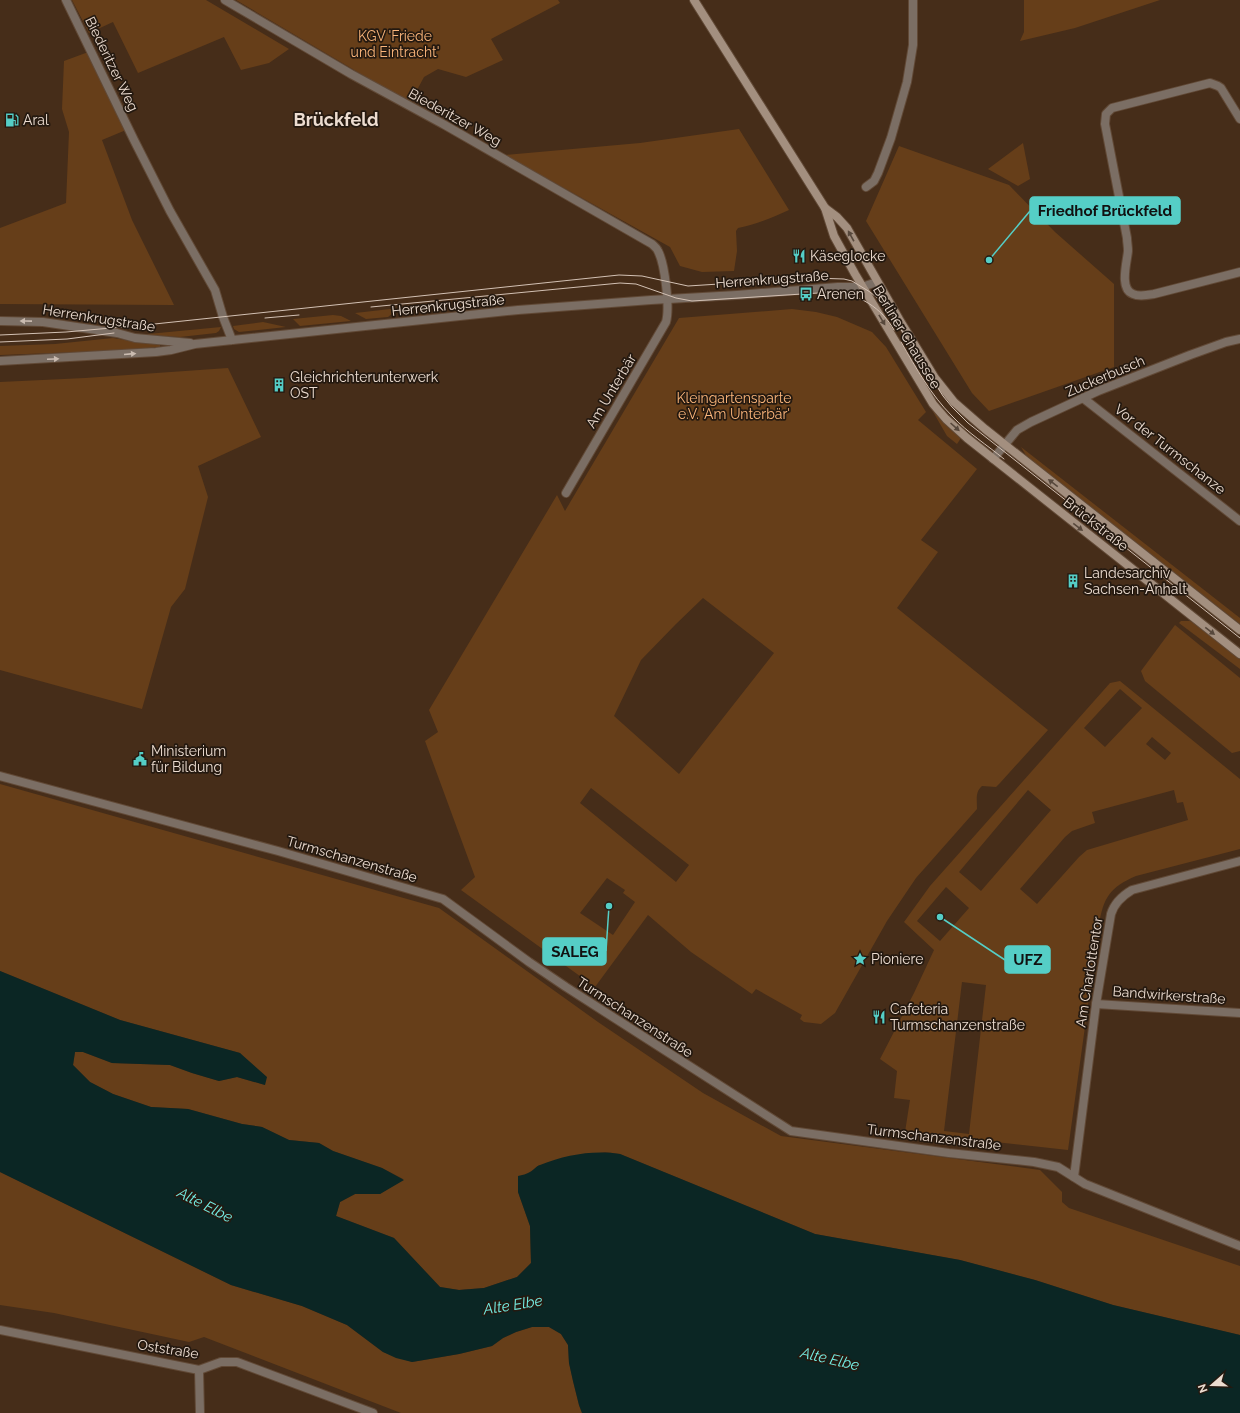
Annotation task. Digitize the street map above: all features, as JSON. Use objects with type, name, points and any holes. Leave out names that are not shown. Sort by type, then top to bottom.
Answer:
[{"type":"main road","name":"Berliner Chaussee","points":[[694,0],[825,208],[834,236],[862,287],[933,404],[955,428],[993,459]]},
{"type":"main road","name":"Berliner Chaussee","points":[[825,208],[837,217],[847,228],[903,326],[946,392],[963,411],[1004,444]]},
{"type":"main road","name":"Brückstraße","points":[[1004,444],[1240,630]]},
{"type":"main road","name":"Brückstraße","points":[[993,459],[1240,654]]},
{"type":"street","name":"Biederitzer Weg","points":[[66,0],[134,140],[170,210],[215,290],[232,340]]},
{"type":"street","name":"Biederitzer Weg","points":[[225,0],[351,74],[443,124],[652,244],[658,252],[663,265],[667,299]]},
{"type":"street","points":[[866,187],[874,181],[878,173],[891,138],[907,82],[913,50],[913,0]]},
{"type":"street","points":[[1240,118],[1221,88],[1210,83],[1112,108],[1106,114],[1104,124],[1127,238],[1128,250],[1125,276],[1127,290],[1132,294],[1142,296],[1240,272]]},
{"type":"street","name":"Herrenkrugstraße","points":[[0,361],[156,352],[195,344],[518,310],[862,287],[877,282]]},
{"type":"street","name":"Am Unterbär","points":[[566,493],[666,322],[668,314],[667,299]]},
{"type":"street","name":"Herrenkrugstraße","points":[[0,321],[43,322],[117,333],[135,338],[195,344]]},
{"type":"street","name":"Zuckerbusch","points":[[993,459],[1004,444],[1020,428],[1111,385],[1226,342],[1240,339]]},
{"type":"street","name":"Vor der Turmschanze","points":[[1083,398],[1240,521]]},
{"type":"street","name":"Turmschanzenstraße","points":[[0,776],[278,851],[443,899],[566,987],[791,1131],[949,1153],[1034,1162],[1058,1167],[1086,1184],[1240,1246]]},
{"type":"street","name":"Am Charlottentor","points":[[1074,1177],[1096,1004],[1112,911],[1125,894],[1138,888],[1240,860]]},
{"type":"street","name":"Bandwirkerstraße","points":[[1096,1004],[1240,1013]]},
{"type":"street","name":"Oststraße","points":[[0,1330],[199,1370],[221,1362],[237,1362],[373,1413]]},
{"type":"street","points":[[199,1370],[200,1413]]},
{"type":"green space","points":[[72,0],[206,0],[289,49],[269,63],[241,70],[224,37],[138,73],[113,22],[89,33]]},
{"type":"green space","name":"KGV 'Friede und Eintracht'","points":[[236,0],[558,0],[560,3],[491,39],[503,60],[466,77],[438,69],[424,77],[410,103]]},
{"type":"green space","points":[[1024,0],[1160,0],[1075,28],[1020,41],[1024,32]]},
{"type":"green space","points":[[91,51],[126,130],[102,140],[132,220],[174,305],[0,304],[0,228],[66,203],[69,132],[62,109],[64,61]]},
{"type":"green space","points":[[739,129],[789,210],[751,225],[738,228],[736,231],[737,251],[734,271],[702,272],[680,266],[670,247],[505,155],[640,143]]},
{"type":"green space","points":[[1023,143],[1030,179],[1018,186],[988,169]]},
{"type":"green space","points":[[899,146],[1009,185],[1055,232],[1114,284],[1114,367],[989,411],[972,393],[866,221]]},
{"type":"green space","points":[[399,308],[388,317],[366,319],[355,313]]},
{"type":"green space","name":"Kleingartensparte e.V. 'Am Unterbär'","points":[[792,309],[816,312],[837,317],[872,332],[886,347],[926,412],[918,420],[977,469],[921,540],[938,552],[897,608],[1048,730],[996,787],[982,786],[980,788],[977,796],[977,809],[916,878],[887,921],[835,1013],[821,1024],[804,1022],[800,1019],[802,1015],[756,989],[752,994],[691,952],[648,915],[595,987],[461,890],[475,877],[425,741],[438,732],[429,710],[557,495],[565,511],[679,318]],"holes":[[[703,598],[774,653],[679,774],[614,716],[641,660]],[[591,788],[689,865],[676,882],[580,803]],[[607,878],[625,890],[623,893],[635,902],[613,935],[580,913]]]},
{"type":"green space","points":[[333,315],[341,316],[351,321],[300,326],[293,319]]},
{"type":"green space","points":[[263,322],[286,327],[239,332],[234,329],[233,326]]},
{"type":"green space","points":[[221,327],[216,333],[180,337],[148,335],[148,334]]},
{"type":"green space","points":[[113,338],[160,344],[160,347],[105,351],[0,355],[0,346],[55,344]]},
{"type":"green space","points":[[228,368],[261,437],[198,466],[208,497],[185,589],[171,607],[142,709],[0,670],[0,382],[85,378]]},
{"type":"green space","points":[[932,410],[961,438],[957,444],[947,436]]},
{"type":"green space","points":[[1021,447],[1240,618],[1240,624],[1027,457]]},
{"type":"green space","points":[[1181,621],[1190,621],[1196,624],[1240,659],[1240,669],[1179,623]]},
{"type":"green space","points":[[1175,625],[1240,678],[1240,751],[1232,753],[1145,681],[1141,671]]},
{"type":"green space","points":[[1120,681],[1240,779],[1240,849],[1136,876],[1120,884],[1109,894],[1103,908],[1099,925],[1068,1150],[905,1132],[910,1100],[894,1098],[897,1071],[880,1059],[934,950],[904,922],[930,886],[1110,683]],"holes":[[[1120,689],[1142,708],[1105,747],[1084,728]],[[1152,737],[1171,753],[1165,760],[1146,744]],[[1028,790],[1051,810],[981,891],[959,872]],[[1174,790],[1177,803],[1183,802],[1188,820],[1087,850],[1037,904],[1020,889],[1065,837],[1072,831],[1095,823],[1092,812]],[[946,887],[969,908],[940,941],[917,921]],[[962,982],[986,985],[969,1134],[944,1131]]]},
{"type":"green space","points":[[0,784],[439,908],[598,1022],[703,1093],[781,1136],[1040,1170],[1062,1192],[1062,1202],[1069,1208],[1240,1266],[1240,1335],[1113,1305],[1035,1280],[960,1260],[815,1234],[620,1154],[605,1152],[538,1166],[529,1173],[518,1192],[530,1226],[531,1263],[517,1277],[484,1288],[459,1290],[440,1287],[394,1238],[336,1216],[340,1202],[355,1194],[380,1194],[403,1179],[382,1168],[333,1151],[319,1143],[289,1140],[262,1127],[242,1124],[188,1109],[151,1107],[113,1094],[90,1082],[73,1065],[75,1052],[83,1052],[112,1063],[170,1065],[219,1081],[237,1077],[265,1085],[240,1053],[120,1020],[0,971]]},
{"type":"green space","points":[[0,1172],[231,1285],[302,1306],[347,1325],[383,1352],[412,1362],[459,1354],[492,1346],[503,1338],[516,1332],[532,1327],[549,1327],[561,1334],[568,1345],[569,1363],[582,1413],[401,1413],[204,1337],[189,1342],[54,1313],[0,1305]]},
{"type":"water","name":"Alte Elbe","points":[[0,971],[120,1020],[240,1053],[267,1077],[265,1085],[237,1077],[219,1081],[170,1065],[112,1063],[83,1052],[75,1052],[73,1065],[90,1082],[113,1094],[151,1107],[188,1109],[242,1124],[262,1127],[289,1140],[319,1143],[333,1151],[382,1168],[404,1180],[380,1194],[355,1194],[340,1202],[336,1216],[394,1238],[440,1287],[459,1290],[484,1288],[517,1277],[531,1263],[530,1226],[518,1192],[518,1176],[529,1173],[550,1161],[569,1156],[589,1153],[620,1154],[815,1234],[960,1260],[1035,1280],[1113,1305],[1240,1335],[1240,1413],[582,1413],[569,1363],[568,1345],[561,1334],[549,1327],[532,1327],[503,1338],[492,1346],[459,1354],[412,1362],[396,1358],[383,1352],[347,1325],[302,1306],[231,1285],[0,1172]]},
{"type":"tram line","points":[[0,335],[66,332],[145,325],[619,275],[642,276],[688,286],[813,278],[844,279],[852,281],[870,292],[888,309],[943,396],[968,423],[1240,638]]},
{"type":"tram line","points":[[371,307],[620,283],[636,284],[676,298],[692,301],[834,292],[843,293],[861,299],[869,304],[883,315],[894,330]]},
{"type":"tram line","points":[[265,318],[299,315]]},
{"type":"tram line","points":[[0,342],[67,339],[114,333]]},
{"type":"tram line","points":[[901,342],[924,381],[944,408],[964,428],[1004,459]]},
{"type":"place","name":"Aral","points":[[12,120]]},
{"type":"place","name":"Käseglocke","points":[[799,256]]},
{"type":"place","name":"Friedhof Brückfeld","points":[[989,260]]},
{"type":"place","name":"Arenen","points":[[806,294]]},
{"type":"place","name":"Gleichrichterunterwerk OST","points":[[279,385]]},
{"type":"place","name":"Landesarchiv Sachsen-Anhalt","points":[[1073,581]]},
{"type":"place","name":"Ministerium für Bildung","points":[[140,759]]},
{"type":"place","name":"SALEG","points":[[609,906]]},
{"type":"place","name":"UFZ","points":[[940,917]]},
{"type":"place","name":"Pioniere","points":[[860,959]]},
{"type":"place","name":"Cafeteria Turmschanzenstraße","points":[[879,1017]]},
{"type":"district","name":"Brückfeld","points":[[336,119]]}]
